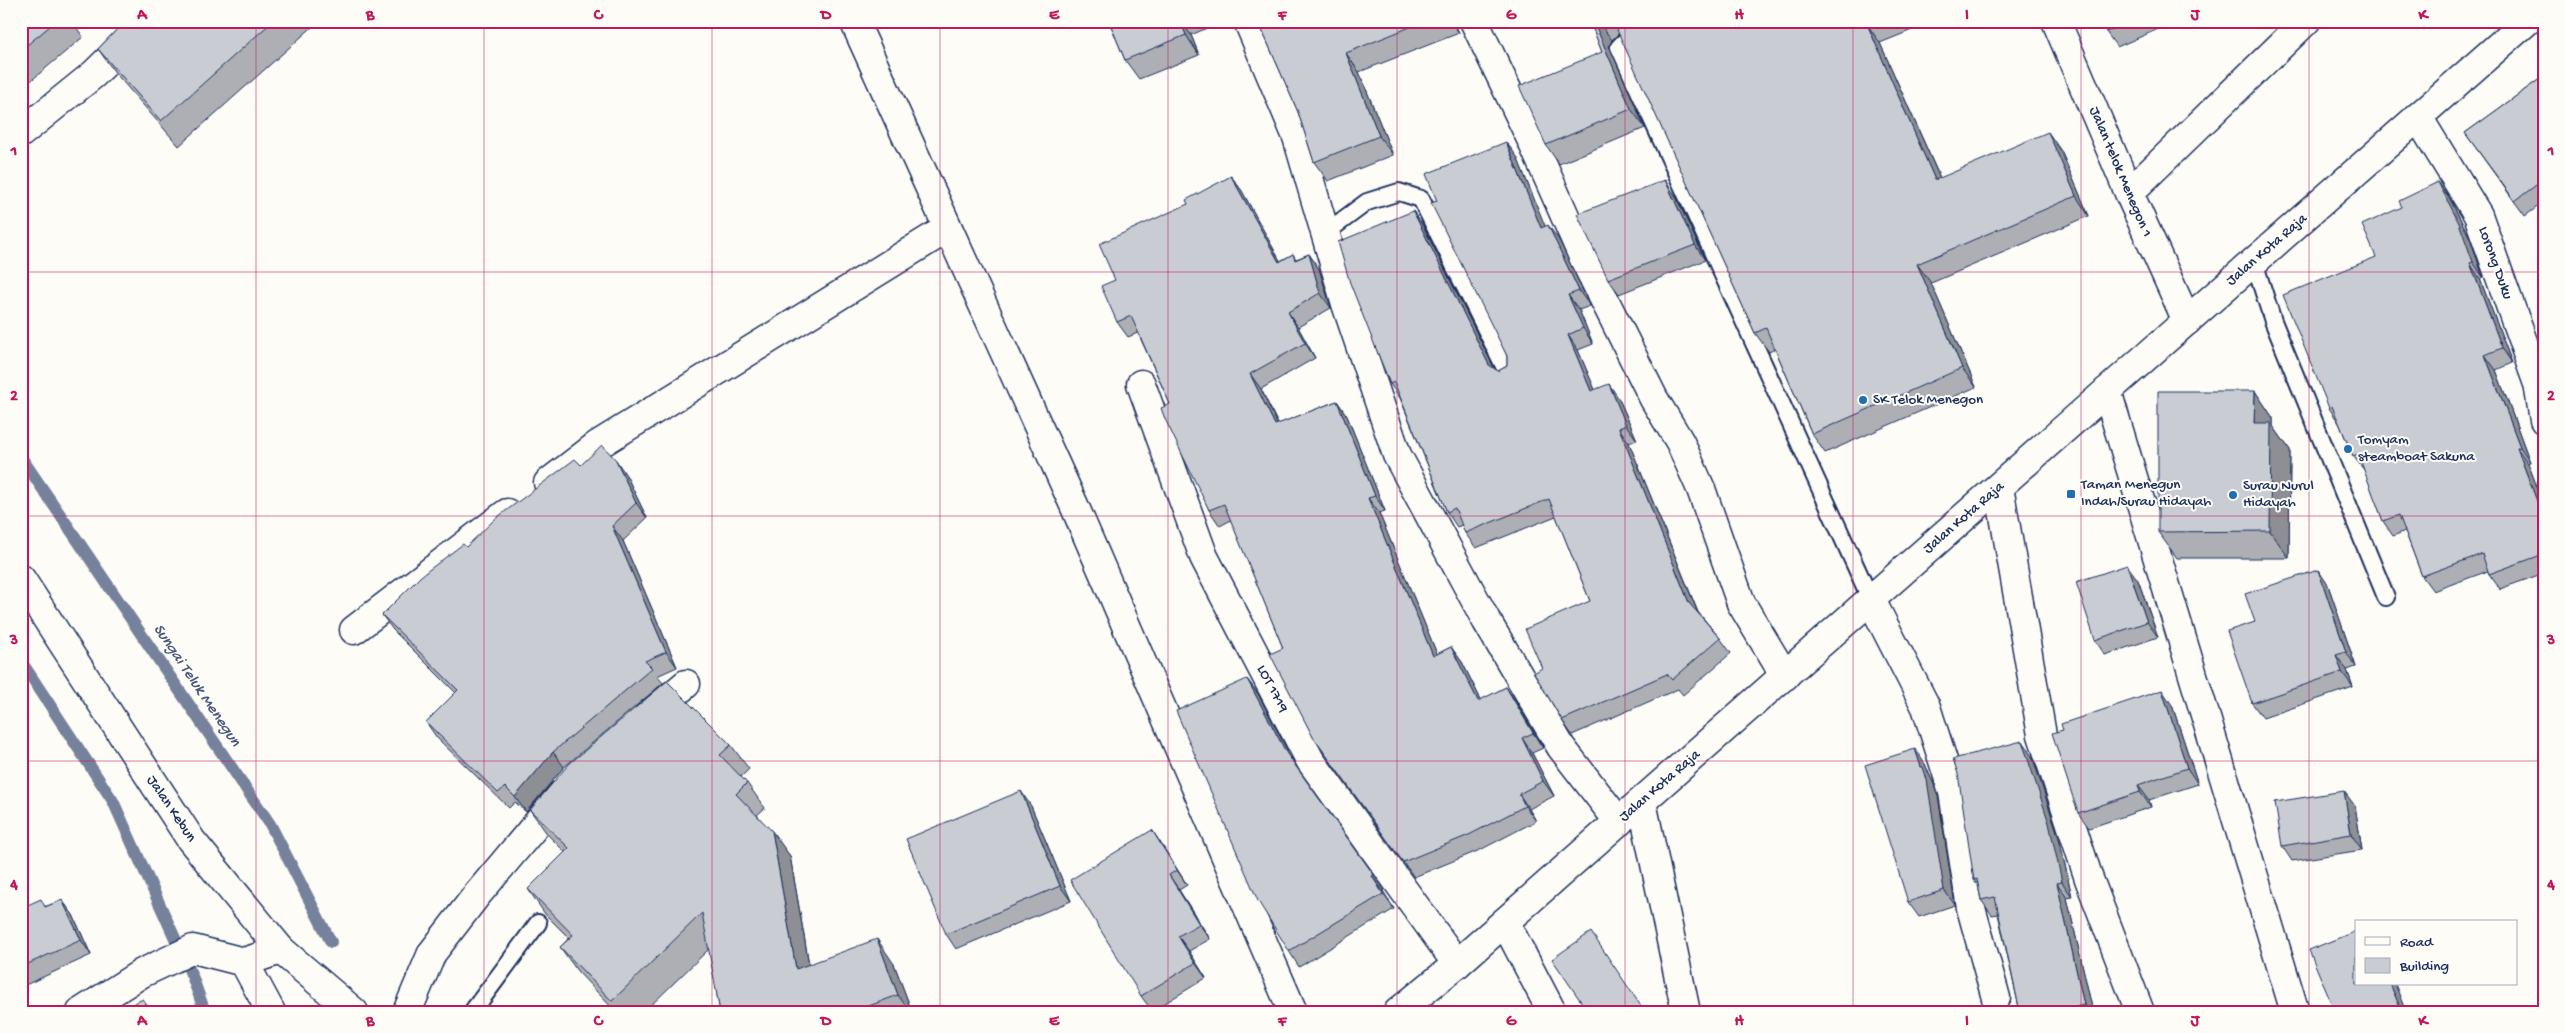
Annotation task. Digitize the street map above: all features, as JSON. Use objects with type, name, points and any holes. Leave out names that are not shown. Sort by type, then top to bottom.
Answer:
[{"type":"street","points":[[21,133],[94,74],[148,21]]},
{"type":"street","points":[[854,21],[1074,506],[1293,1012]]},
{"type":"street","points":[[1248,21],[1297,137],[1324,234],[1397,455],[1486,620],[1556,739],[1619,822]]},
{"type":"street","points":[[1474,21],[1531,139],[1584,259],[1654,399],[1680,442],[1701,490],[1741,603],[1785,676]]},
{"type":"street","name":"Jalan telok Menegon 1","points":[[2056,21],[2129,193],[2187,321]]},
{"type":"street","points":[[2129,193],[2306,21]]},
{"type":"street","name":"Jalan Kota Raja","points":[[1398,1012],[1458,964],[2527,21]]},
{"type":"street","name":"Lorong Duku","points":[[2418,117],[2478,215],[2538,384],[2544,420]]},
{"type":"street","points":[[354,630],[596,446],[948,228]]},
{"type":"street","name":"LOT 1719","points":[[1141,384],[1204,557],[1310,760],[1458,964]]},
{"type":"street","points":[[2107,391],[2295,1012]]},
{"type":"street","points":[[1999,487],[2042,735],[2089,879],[2140,1012]]},
{"type":"street","name":"Jalan Kebun","points":[[21,579],[191,840],[281,950],[354,1012]]},
{"type":"street","points":[[1871,600],[1926,707],[1953,792],[1971,908],[1996,998]]},
{"type":"street","points":[[626,734],[686,684]]},
{"type":"street","points":[[407,1012],[432,953],[482,888],[582,773]]},
{"type":"street","points":[[1642,802],[1656,878],[1686,1012]]},
{"type":"street","points":[[1505,922],[1552,1012]]},
{"type":"street","points":[[81,1012],[142,973],[181,954],[244,962],[281,950]]},
{"type":"street","points":[[244,962],[271,1012]]},
{"type":"lane","points":[[1645,21],[1619,48],[1871,600]]},
{"type":"lane","points":[[1324,234],[1367,202],[1399,192],[1421,199],[1509,376]]},
{"type":"lane","points":[[2254,262],[2273,321],[2386,597]]},
{"type":"lane","points":[[472,1012],[538,923]]},
{"type":"building","points":[[21,21],[56,21],[21,50]]},
{"type":"building","points":[[125,21],[273,21],[161,121],[98,49]]},
{"type":"building","points":[[1109,21],[1180,21],[1186,35],[1125,60]]},
{"type":"building","points":[[1258,21],[1425,21],[1346,53],[1379,136],[1314,162],[1298,112]]},
{"type":"building","points":[[1590,21],[1598,21],[1596,27],[1631,109],[1546,145],[1519,86],[1602,52]]},
{"type":"building","points":[[1626,21],[1874,21],[1867,24],[1935,180],[2048,132],[2076,196],[1917,264],[1962,368],[1812,434],[1766,328],[1755,333],[1617,30]]},
{"type":"building","points":[[2102,21],[2132,21],[2106,32]]},
{"type":"building","points":[[2544,76],[2544,179],[2515,201],[2465,133]]},
{"type":"building","points":[[1506,142],[1541,228],[1548,225],[1579,291],[1568,295],[1583,328],[1568,335],[1591,391],[1609,384],[1626,425],[1619,428],[1689,603],[1720,638],[1672,680],[1667,674],[1562,720],[1534,673],[1542,668],[1525,629],[1590,601],[1549,499],[1465,533],[1455,508],[1447,512],[1394,382],[1390,384],[1350,283],[1338,242],[1413,211],[1489,365],[1498,371],[1507,366],[1507,356],[1431,203],[1437,201],[1426,174]]},
{"type":"building","points":[[1231,176],[1279,262],[1293,254],[1295,260],[1309,254],[1320,293],[1288,312],[1305,343],[1250,374],[1275,425],[1337,401],[1375,496],[1368,498],[1433,656],[1451,647],[1478,701],[1506,687],[1533,733],[1522,738],[1543,781],[1519,794],[1525,806],[1469,835],[1403,862],[1313,737],[1270,654],[1283,648],[1224,504],[1209,510],[1165,419],[1161,408],[1170,404],[1131,316],[1117,322],[1101,286],[1115,280],[1099,244],[1188,204],[1186,200]]},
{"type":"building","points":[[1665,180],[1695,245],[1608,279],[1577,214]]},
{"type":"building","points":[[2438,182],[2459,223],[2473,262],[2470,263],[2502,348],[2485,355],[2520,447],[2517,448],[2544,520],[2544,554],[2489,574],[2482,554],[2422,576],[2399,515],[2383,521],[2358,454],[2353,456],[2332,406],[2329,408],[2283,295],[2376,257],[2362,225],[2402,207],[2399,201]]},
{"type":"building","name":"Surau Nurul Hidayah","points":[[2158,391],[2255,391],[2254,423],[2271,423],[2270,531],[2158,532]]},
{"type":"building","points":[[602,445],[616,460],[636,503],[612,526],[666,652],[645,661],[652,668],[553,752],[515,797],[505,787],[498,793],[426,722],[458,690],[382,615],[421,576],[463,544],[466,547],[495,519],[575,459],[581,465]]},
{"type":"building","points":[[2127,565],[2147,622],[2095,640],[2076,582]]},
{"type":"building","points":[[2318,570],[2346,652],[2336,655],[2342,672],[2252,703],[2227,631],[2255,622],[2245,594]]},
{"type":"building","points":[[1247,679],[1287,754],[1374,875],[1372,876],[1383,894],[1289,951],[1258,901],[1176,711]]},
{"type":"building","points":[[667,681],[731,745],[720,755],[747,783],[736,794],[772,831],[796,969],[877,939],[898,995],[853,1012],[720,1012],[702,913],[612,1001],[560,947],[573,935],[528,889],[569,848],[530,810],[568,765]]},
{"type":"building","points":[[2162,690],[2187,768],[2138,785],[2140,792],[2078,813],[2052,733],[2063,730],[2061,724]]},
{"type":"building","points":[[2022,741],[2049,823],[2062,882],[2057,883],[2084,1005],[2053,1012],[2020,1012],[1995,897],[1981,900],[1977,879],[1974,880],[1958,774],[1953,759]]},
{"type":"building","points":[[1915,749],[1927,780],[1944,890],[1908,902],[1865,765]]},
{"type":"building","points":[[1021,791],[1060,886],[946,934],[906,839]]},
{"type":"building","points":[[2344,791],[2351,834],[2282,846],[2275,802]]},
{"type":"building","points":[[1152,830],[1177,870],[1169,875],[1199,924],[1178,936],[1195,963],[1141,996],[1070,880]]},
{"type":"building","points":[[41,899],[45,907],[62,900],[81,940],[21,967],[21,908]]},
{"type":"building","points":[[2355,931],[2355,986],[2391,986],[2402,1012],[2335,1012],[2309,950]]},
{"type":"building","points":[[1591,932],[1645,1012],[1568,1012],[1582,1003],[1552,959]]},
{"type":"building","points":[[143,999],[149,1012],[116,1012]]},
{"type":"waterway","name":"Sungai Teluk Menegun","points":[[21,457],[270,824],[331,942]]},
{"type":"waterway","points":[[21,661],[113,801],[192,976],[205,1012]]},
{"type":"place","name":"SK Telok Menegon","points":[[1863,400]]},
{"type":"place","name":"Tomyam steamboat Sakuna","points":[[2348,449]]},
{"type":"place","name":"Taman Menegun Indah/Surau Hidayah","points":[[2071,494]]},
{"type":"place","name":"Surau Nurul Hidayah","points":[[2233,495]]}]
